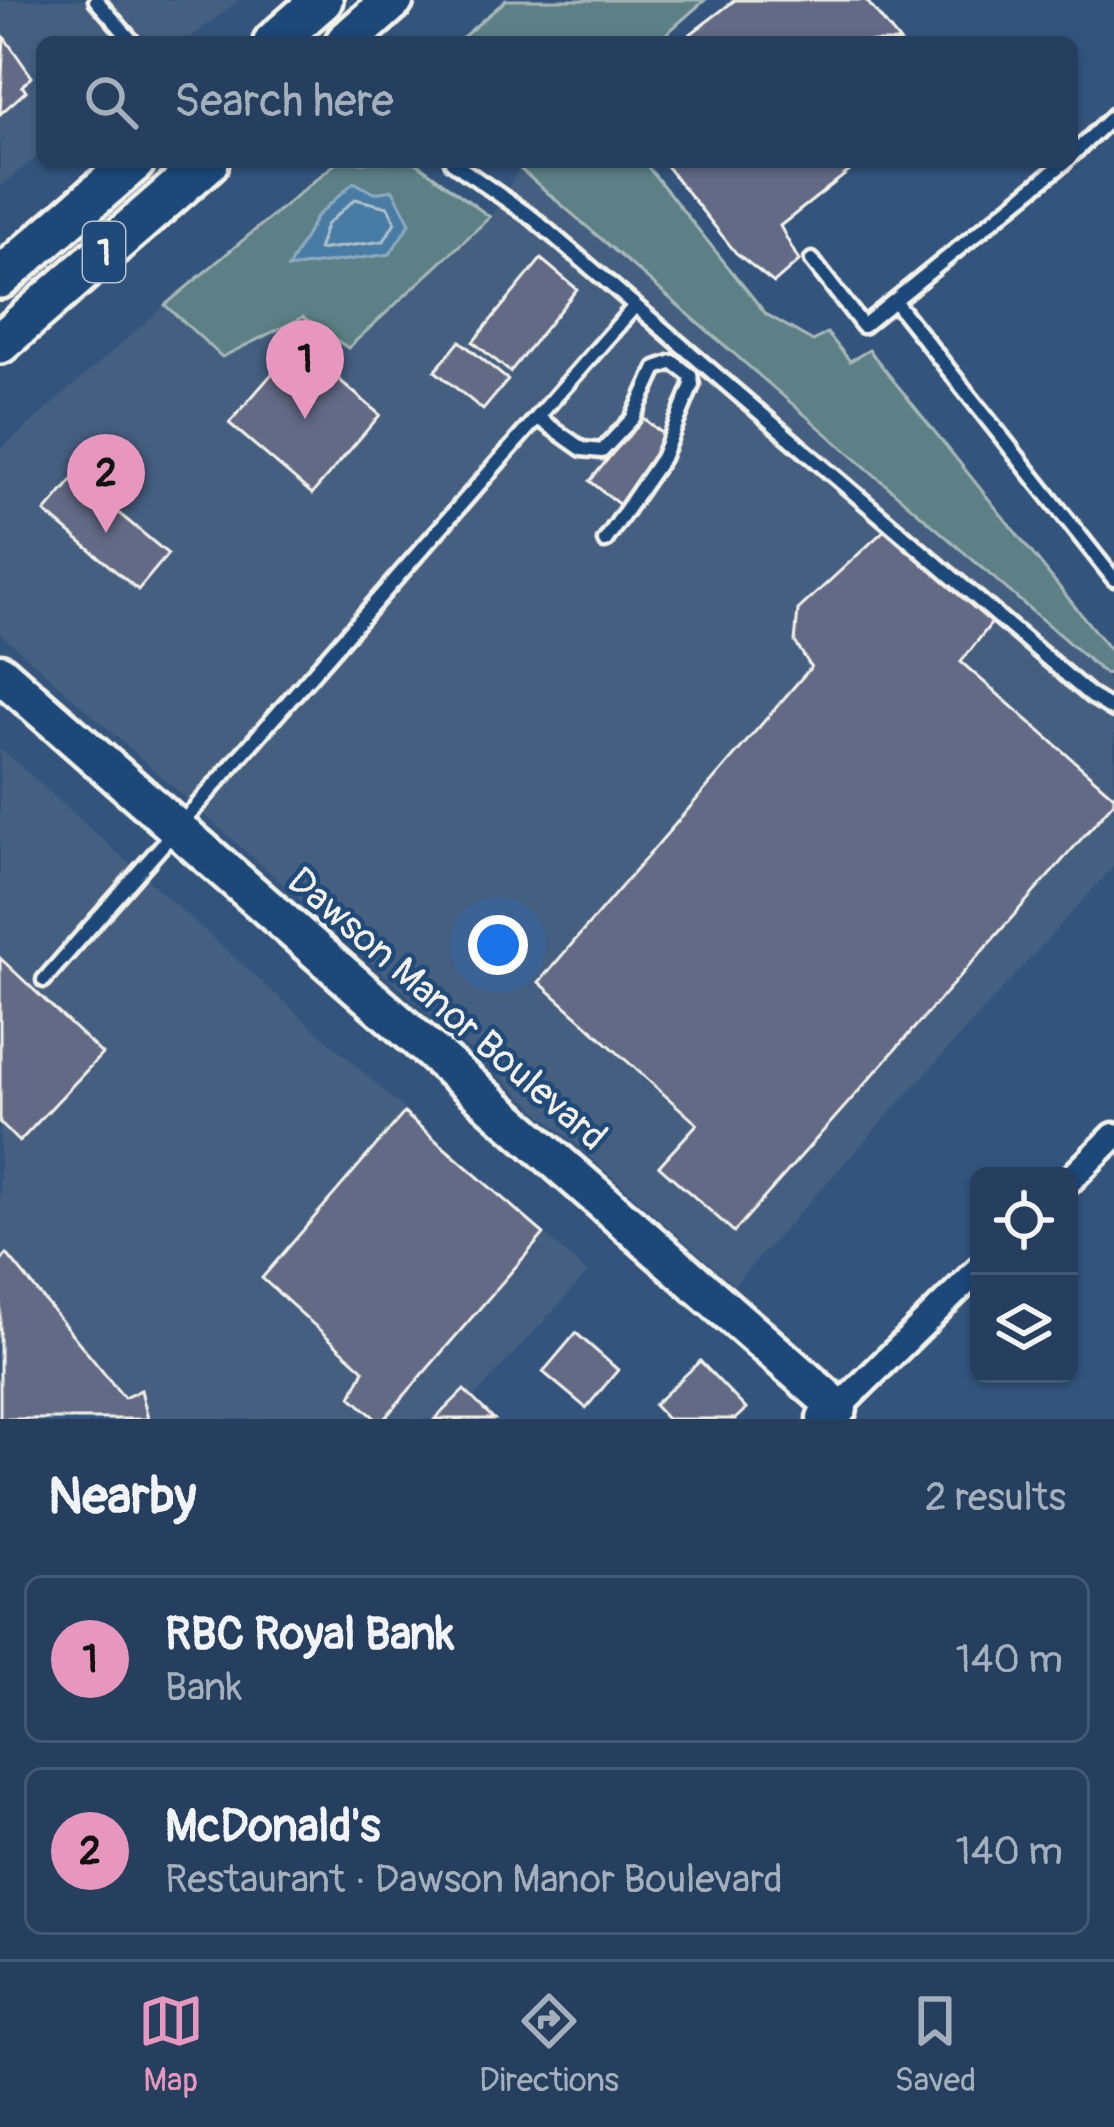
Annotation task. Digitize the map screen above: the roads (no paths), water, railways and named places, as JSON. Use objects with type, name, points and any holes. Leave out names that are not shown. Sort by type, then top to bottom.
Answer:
[{"type":"main road","points":[[285,36],[318,17],[393,0]]},
{"type":"main road","name":"1","points":[[0,278],[127,168]]},
{"type":"main road","name":"1","points":[[0,343],[201,168]]},
{"type":"street","name":"Dawson Manor Boulevard","points":[[0,673],[181,828],[832,1414]]},
{"type":"street","points":[[1078,1171],[1114,1136]]},
{"type":"street","points":[[832,1414],[973,1275]]},
{"type":"lane","points":[[97,0],[127,36]]},
{"type":"lane","points":[[1078,149],[1114,115]]},
{"type":"lane","points":[[461,168],[534,219],[1091,697],[1114,710]]},
{"type":"lane","points":[[812,260],[863,326],[1058,168]]},
{"type":"lane","points":[[895,302],[1114,578]]},
{"type":"lane","points":[[44,980],[635,306]]},
{"type":"lane","points":[[538,418],[582,448],[602,451],[633,418],[656,368],[673,362],[690,375],[692,385],[662,458],[605,541]]},
{"type":"water","points":[[354,182],[374,193],[393,190],[410,223],[390,254],[288,268],[316,217]]},
{"type":"place","name":"RBC Royal Bank","points":[[305,419]]},
{"type":"place","name":"McDonald's","points":[[106,533]]}]
